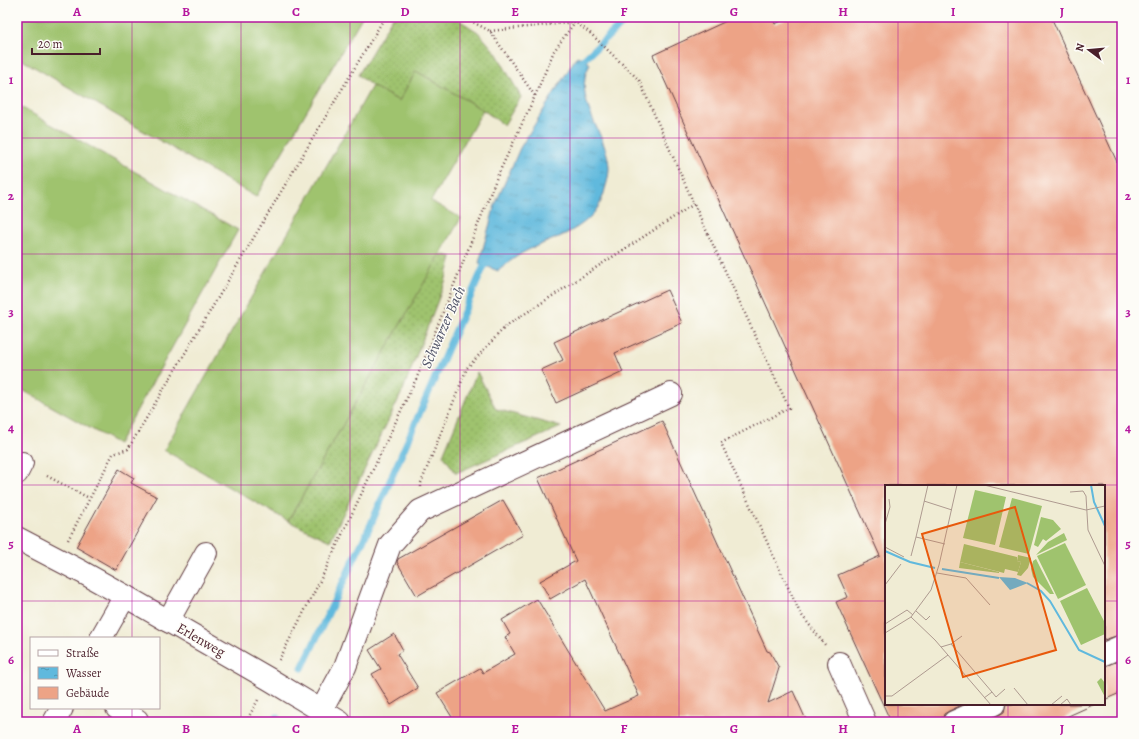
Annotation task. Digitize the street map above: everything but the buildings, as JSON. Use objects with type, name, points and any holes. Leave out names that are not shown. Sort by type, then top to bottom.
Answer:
[{"type":"street","points":[[320,711],[345,667],[390,545],[420,511],[671,394]]},
{"type":"street","name":"Erlenweg","points":[[17,538],[125,596],[340,722]]},
{"type":"street","points":[[168,621],[206,552]]},
{"type":"street","points":[[102,637],[125,596]]},
{"type":"street","points":[[1105,654],[1122,646]]},
{"type":"street","points":[[839,663],[865,722]]},
{"type":"street","points":[[954,722],[992,705]]},
{"type":"street","points":[[54,722],[61,709]]},
{"type":"street","points":[[119,709],[137,720]]},
{"type":"path","points":[[58,560],[112,454],[128,449],[385,17]]},
{"type":"path","points":[[463,17],[490,31],[535,96]]},
{"type":"path","points":[[269,679],[319,583],[418,375],[497,177],[535,96],[554,51],[575,22],[581,17]]},
{"type":"path","points":[[490,31],[575,22],[626,66],[639,80],[694,204],[789,408],[721,443],[800,613],[839,663]]},
{"type":"path","points":[[420,511],[421,483],[467,368],[506,326],[694,204]]},
{"type":"path","points":[[47,476],[89,498]]},
{"type":"green space","points":[[17,17],[362,17],[256,197],[17,57]]},
{"type":"green space","points":[[393,17],[454,17],[478,32],[497,54],[521,97],[504,125],[483,110],[416,71],[399,101],[372,86],[358,75]]},
{"type":"green space","points":[[416,71],[483,110],[431,201],[461,218],[288,521],[164,450],[372,86],[399,101]]},
{"type":"green space","points":[[17,105],[238,230],[118,444],[17,387]]},
{"type":"green space","points":[[440,254],[452,257],[445,282],[403,390],[330,541],[288,521]]},
{"type":"green space","points":[[477,372],[496,409],[561,427],[456,473],[443,455]]},
{"type":"water","points":[[577,56],[590,64],[585,76],[586,101],[604,145],[609,168],[603,196],[594,213],[577,228],[524,252],[498,271],[479,263],[495,205],[520,148]]},
{"type":"waterway","name":"Schwarzer Bach","points":[[581,67],[584,59],[629,17]]},
{"type":"waterway","name":"Schwarzer Bach","points":[[302,668],[371,524],[484,266],[491,260]]},
{"type":"waterway","name":"Schwarzer Bach","points":[[275,722],[277,717]]}]
